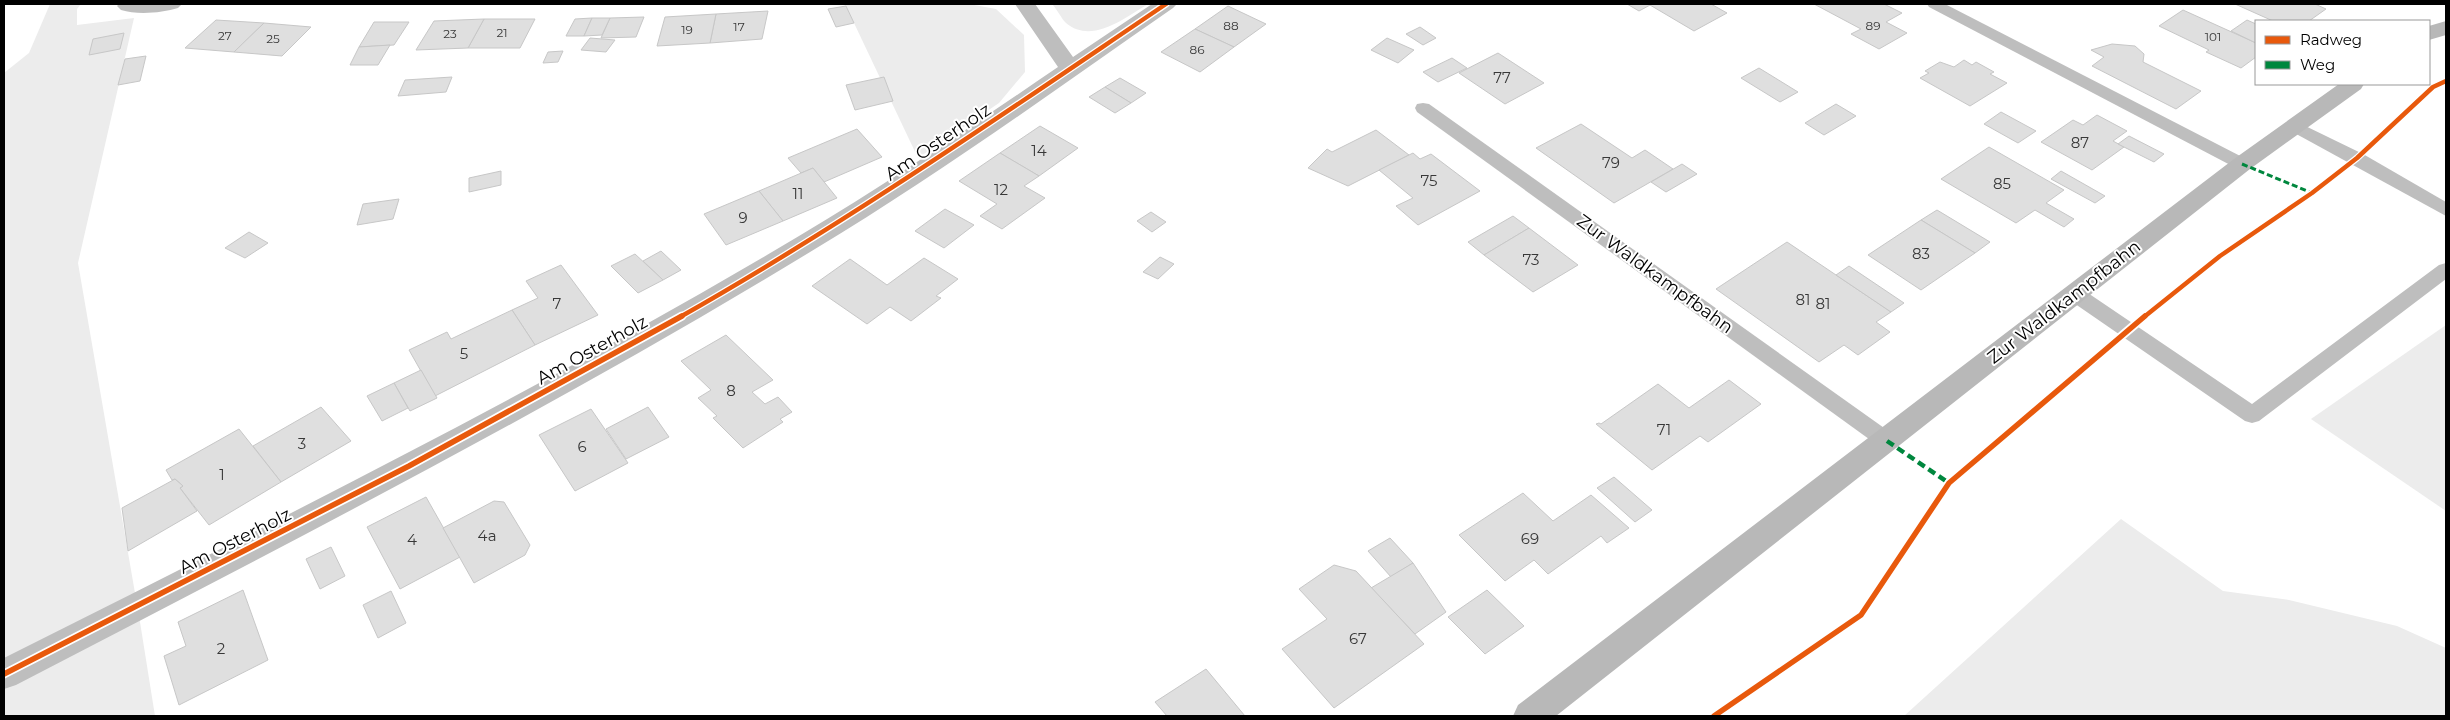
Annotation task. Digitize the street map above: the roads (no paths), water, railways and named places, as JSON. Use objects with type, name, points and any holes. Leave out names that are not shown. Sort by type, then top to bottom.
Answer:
[{"type":"main road","points":[[2430,34],[2446,27]]},
{"type":"main road","name":"Zur Waldkampfbahn","points":[[1530,716],[2242,164],[2353,85]]},
{"type":"street","points":[[128,6],[171,4]]},
{"type":"street","points":[[1025,4],[1070,68]]},
{"type":"street","name":"Am Osterholz","points":[[4,674],[384,481],[621,351],[808,243],[952,151],[1070,68],[1166,4]]},
{"type":"lane","points":[[1934,4],[2242,164]]},
{"type":"lane","name":"Zur Waldkampfbahn","points":[[1422,108],[1887,441]]},
{"type":"lane","points":[[2295,126],[2357,158],[2446,210]]},
{"type":"lane","points":[[2074,294],[2252,415],[2446,270]]}]
